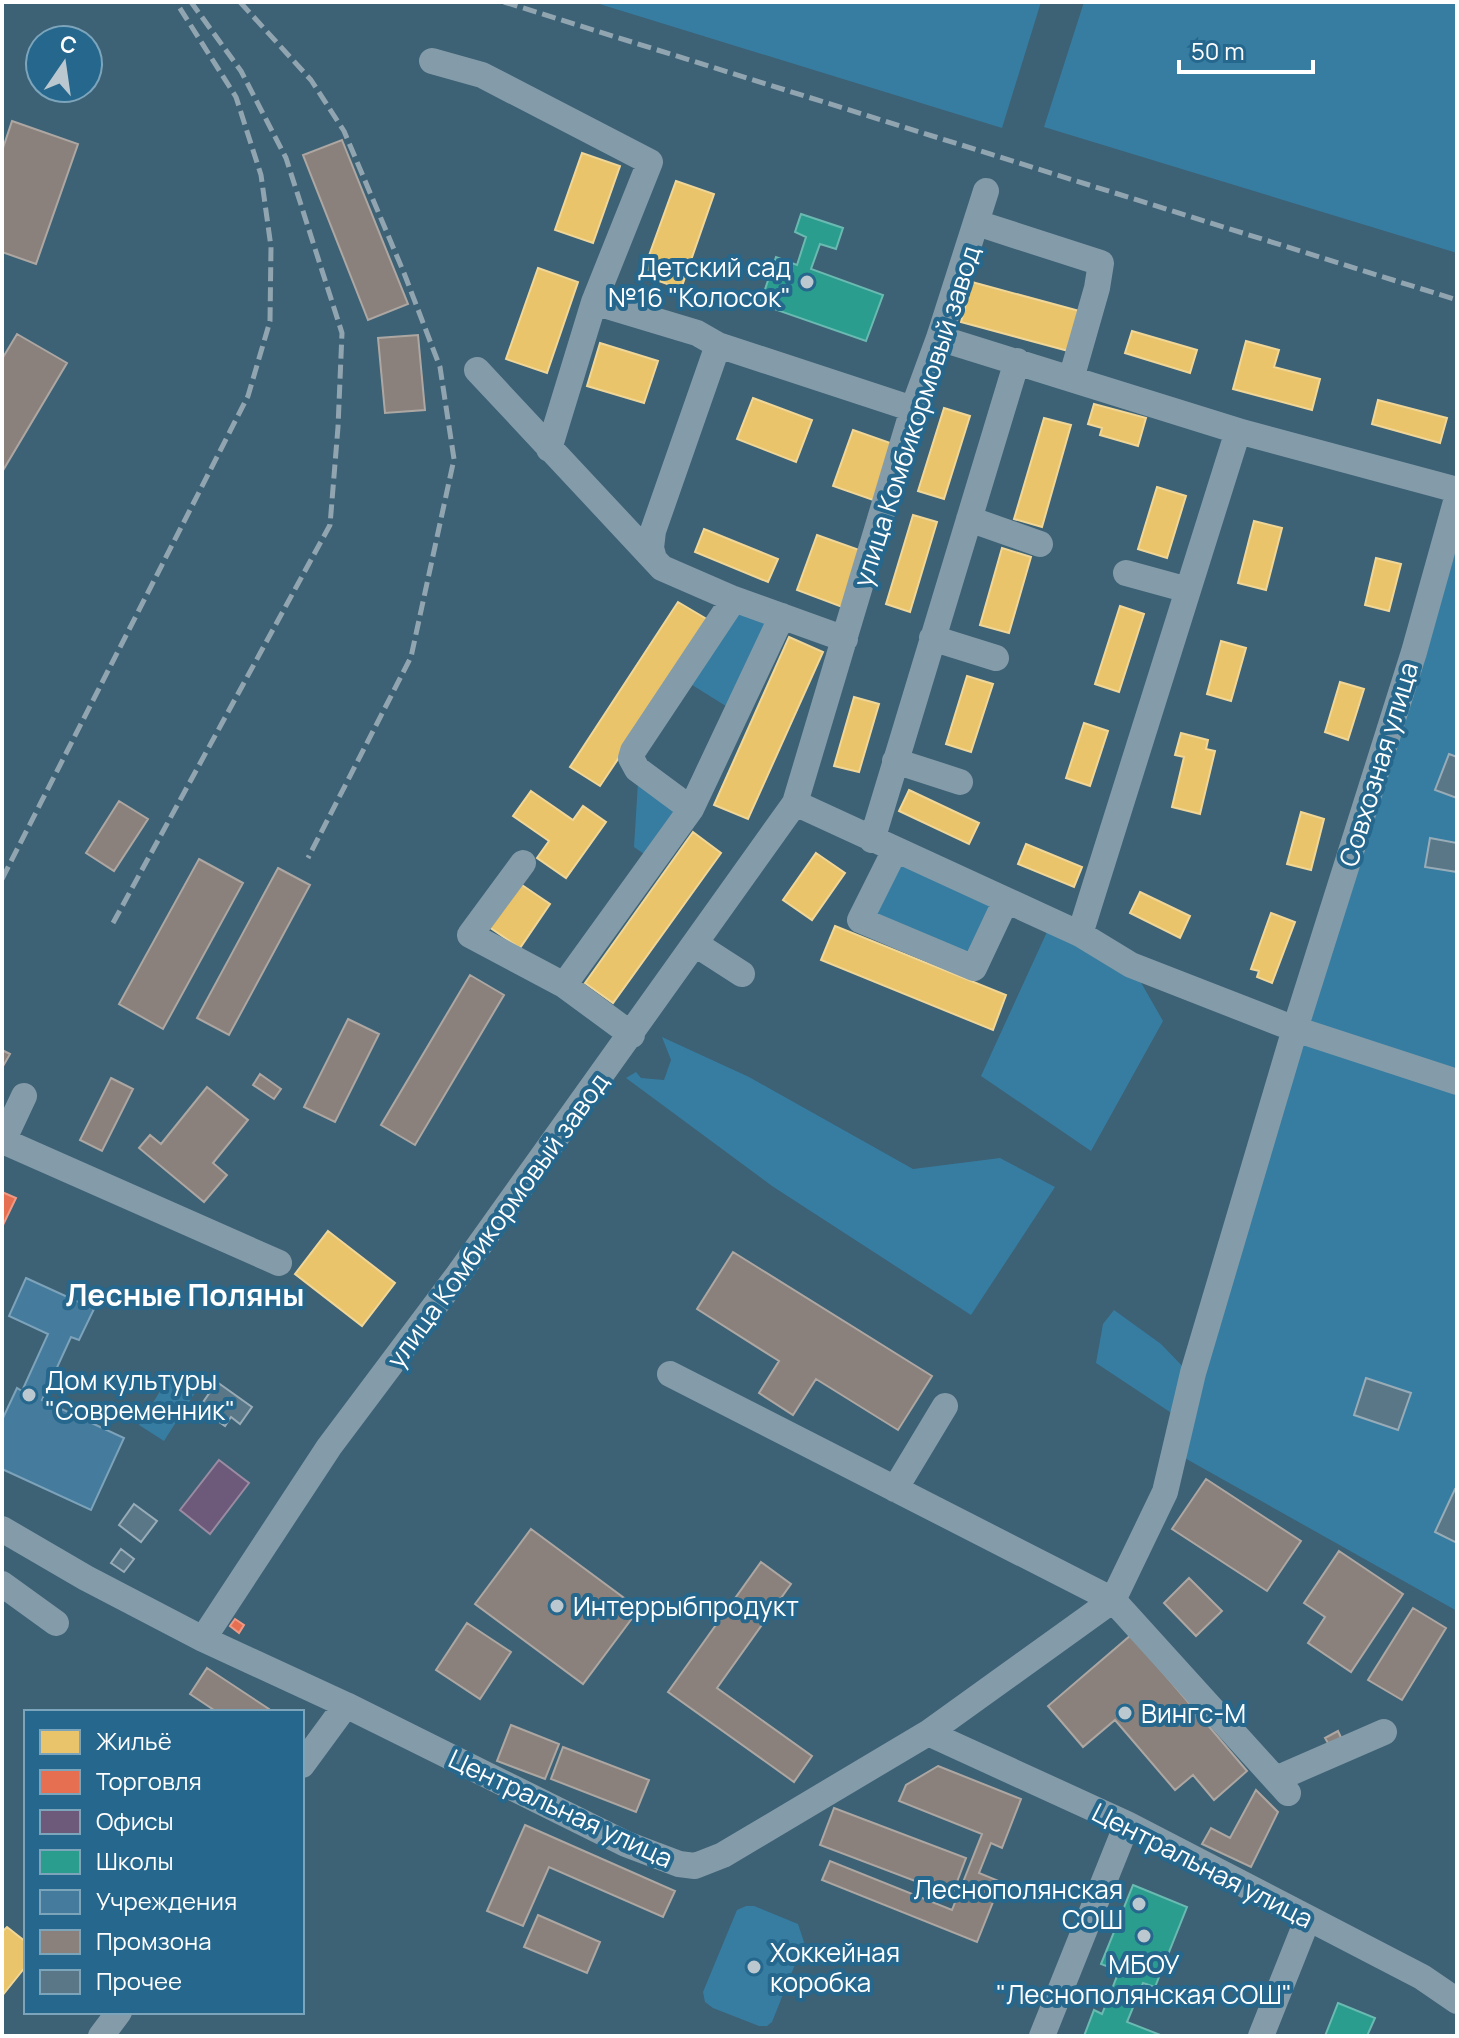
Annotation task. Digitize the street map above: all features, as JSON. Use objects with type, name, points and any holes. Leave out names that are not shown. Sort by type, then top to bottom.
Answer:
[{"type":"street","points":[[432,61],[482,75],[650,162],[594,302],[549,449]]},
{"type":"street","name":"улица Комбикормовый завод","points":[[203,1639],[329,1447],[632,1035],[795,803],[913,409],[986,191]]},
{"type":"street","points":[[977,223],[1101,263],[1071,379]]},
{"type":"street","points":[[594,302],[697,333],[718,345],[913,409]]},
{"type":"street","points":[[939,338],[1238,431],[1457,490]]},
{"type":"street","points":[[654,559],[651,548],[653,531],[718,345]]},
{"type":"street","points":[[1006,900],[974,968],[860,920],[884,845],[895,761],[1017,361]]},
{"type":"street","points":[[477,370],[662,568],[734,599],[845,639]]},
{"type":"street","points":[[1080,934],[1238,431]]},
{"type":"street","name":"Совхозная улица","points":[[1113,1600],[1165,1492],[1193,1373],[1295,1029],[1409,666],[1457,498]]},
{"type":"street","points":[[969,519],[1040,544]]},
{"type":"street","points":[[1126,573],[1188,590]]},
{"type":"street","points":[[691,809],[637,769],[631,758],[734,599]]},
{"type":"street","points":[[564,985],[691,809],[782,616]]},
{"type":"street","points":[[932,638],[996,658]]},
{"type":"street","points":[[895,761],[960,782]]},
{"type":"street","points":[[795,803],[1080,934],[1131,965],[1295,1029],[1457,1082]]},
{"type":"street","points":[[523,863],[470,935],[564,985],[632,1035]]},
{"type":"street","points":[[697,945],[742,974]]},
{"type":"street","points":[[25,1106],[2,1142],[279,1263]]},
{"type":"street","points":[[670,1374],[1113,1600],[1282,1786],[1384,1732]]},
{"type":"street","points":[[895,1489],[945,1406]]},
{"type":"street","name":"Центральная улица","points":[[2,1529],[86,1578],[203,1639],[346,1705],[626,1844],[679,1864],[695,1866],[723,1855],[928,1733],[1127,1824],[1422,1977],[1457,2001]]},
{"type":"street","points":[[2,1584],[56,1623]]},
{"type":"street","points":[[928,1733],[1113,1600]]},
{"type":"street","points":[[304,1762],[346,1705]]},
{"type":"street","points":[[928,1733],[964,1723]]},
{"type":"street","points":[[1042,2036],[1127,1824]]},
{"type":"street","points":[[1261,2036],[1308,1918]]},
{"type":"street","points":[[101,2036],[118,2014]]},
{"type":"shaded area","points":[[593,2],[1041,2],[1002,128]]},
{"type":"shaded area","points":[[1084,2],[1457,2],[1457,253],[1044,127]]},
{"type":"shaded area","points":[[1457,518],[1457,1611],[1174,1452]]},
{"type":"shaded area","points":[[734,599],[782,616],[737,713],[681,678]]},
{"type":"shaded area","points":[[638,782],[679,811],[647,856],[634,847]]},
{"type":"shaded area","points":[[895,850],[1006,900],[974,968],[860,920]]},
{"type":"shaded area","points":[[1052,921],[1131,965],[1163,1021],[1091,1151],[981,1076]]},
{"type":"shaded area","points":[[662,1037],[749,1077],[913,1169],[1000,1158],[1055,1187],[971,1315],[772,1186],[626,1078],[636,1072],[641,1078],[664,1080],[671,1060]]},
{"type":"shaded area","points":[[1114,1310],[1161,1344],[1188,1372],[1182,1420],[1096,1363],[1103,1324]]},
{"type":"shaded area","points":[[172,1372],[198,1388],[164,1441],[139,1425]]},
{"type":"shaded area","name":"Хоккейная коробка","points":[[754,1906],[798,1924],[804,1942],[772,2022],[767,2026],[759,2026],[713,2008],[705,2002],[703,1992],[737,1910]]},
{"type":"building: Жильё","points":[[582,153],[620,166],[593,243],[555,230]]},
{"type":"building: Жильё","points":[[676,181],[714,194],[681,289],[642,275]]},
{"type":"building: Жильё","points":[[538,268],[578,282],[547,373],[506,359]]},
{"type":"building: Жильё","points":[[972,282],[1083,312],[1072,352],[961,322]]},
{"type":"building: Жильё","points":[[1132,331],[1197,350],[1190,373],[1125,353]]},
{"type":"building: Жильё","points":[[1246,341],[1279,350],[1274,367],[1320,379],[1312,410],[1233,389]]},
{"type":"building: Жильё","points":[[600,343],[658,361],[644,403],[587,386]]},
{"type":"building: Жильё","points":[[753,398],[812,420],[796,462],[737,439]]},
{"type":"building: Жильё","points":[[1378,400],[1447,418],[1440,443],[1372,424]]},
{"type":"building: Жильё","points":[[1094,404],[1146,418],[1138,446],[1100,435],[1102,428],[1088,424]]},
{"type":"building: Жильё","points":[[944,408],[970,416],[944,499],[918,491]]},
{"type":"building: Жильё","points":[[1044,418],[1071,425],[1042,527],[1014,519]]},
{"type":"building: Жильё","points":[[853,430],[899,446],[879,502],[833,486]]},
{"type":"building: Жильё","points":[[1157,487],[1186,496],[1167,558],[1138,549]]},
{"type":"building: Жильё","points":[[913,515],[937,522],[910,612],[886,604]]},
{"type":"building: Жильё","points":[[1254,521],[1282,528],[1266,590],[1238,583]]},
{"type":"building: Жильё","points":[[704,529],[778,559],[768,582],[695,552]]},
{"type":"building: Жильё","points":[[817,535],[865,552],[845,608],[797,590]]},
{"type":"building: Жильё","points":[[1002,548],[1031,557],[1009,633],[980,625]]},
{"type":"building: Жильё","points":[[1376,558],[1401,564],[1389,611],[1365,605]]},
{"type":"building: Жильё","points":[[678,602],[710,621],[600,786],[570,767]]},
{"type":"building: Жильё","points":[[1120,606],[1144,614],[1119,692],[1095,684]]},
{"type":"building: Жильё","points":[[789,637],[823,652],[748,819],[714,805]]},
{"type":"building: Жильё","points":[[1221,641],[1246,648],[1231,701],[1207,694]]},
{"type":"building: Жильё","points":[[967,676],[993,684],[971,752],[946,744]]},
{"type":"building: Жильё","points":[[1340,682],[1364,689],[1348,740],[1325,732]]},
{"type":"building: Жильё","points":[[854,697],[879,704],[859,772],[834,766]]},
{"type":"building: Жильё","points":[[1084,723],[1108,731],[1090,786],[1066,778]]},
{"type":"building: Жильё","points":[[1181,733],[1208,740],[1206,749],[1215,751],[1200,814],[1172,807],[1184,757],[1175,755]]},
{"type":"building: Жильё","points":[[909,790],[979,823],[969,844],[899,811]]},
{"type":"building: Жильё","points":[[531,791],[573,820],[583,806],[606,822],[566,878],[537,858],[549,841],[513,816]]},
{"type":"building: Жильё","points":[[1301,812],[1324,819],[1311,870],[1287,864]]},
{"type":"building: Жильё","points":[[693,832],[721,853],[613,1003],[585,983]]},
{"type":"building: Жильё","points":[[1026,844],[1082,867],[1074,887],[1018,864]]},
{"type":"building: Жильё","points":[[816,853],[845,873],[812,920],[783,900]]},
{"type":"building: Жильё","points":[[519,883],[550,904],[520,948],[489,927]]},
{"type":"building: Жильё","points":[[1140,892],[1190,916],[1180,938],[1130,913]]},
{"type":"building: Жильё","points":[[1271,913],[1295,922],[1272,983],[1257,977],[1259,971],[1251,969]]},
{"type":"building: Жильё","points":[[835,926],[1006,995],[993,1030],[821,960]]},
{"type":"building: Жильё","points":[[328,1231],[395,1283],[362,1326],[295,1274]]},
{"type":"building: Жильё","points":[[7,1927],[24,1940],[24,1968],[2,1996],[2,1932]]},
{"type":"building: Торговля","points":[[2,1192],[16,1198],[3,1225],[2,1225]]},
{"type":"building: Торговля","points":[[235,1619],[244,1625],[239,1633],[230,1626]]},
{"type":"building: Офисы","points":[[219,1460],[249,1483],[210,1534],[180,1510]]},
{"type":"building: Школы","name":"Детский сад №16 \"Колосок\"","points":[[801,214],[843,228],[836,249],[820,244],[811,269],[883,295],[866,341],[760,304],[776,257],[797,265],[806,237],[795,232]]},
{"type":"building: Школы","name":"МБОУ \"Леснополянская СОШ\"","points":[[1133,1885],[1187,1907],[1155,1987],[1143,1983],[1127,2022],[1163,2036],[1084,2036],[1094,2010],[1102,2014],[1119,1971],[1101,1964]]},
{"type":"building: Школы","points":[[1338,2003],[1375,2018],[1367,2036],[1325,2036]]},
{"type":"building: Учреждения","name":"Дом культуры \"Современник\"","points":[[26,1278],[94,1309],[79,1340],[71,1337],[42,1400],[124,1438],[91,1510],[2,1469],[2,1420],[17,1388],[22,1391],[48,1334],[9,1316]]},
{"type":"building: Промзона","points":[[12,121],[78,144],[36,264],[2,252],[2,151]]},
{"type":"building: Промзона","points":[[342,140],[408,304],[368,320],[303,155]]},
{"type":"building: Промзона","points":[[17,334],[67,363],[2,472],[2,359]]},
{"type":"building: Промзона","points":[[418,335],[425,410],[385,413],[378,338]]},
{"type":"building: Промзона","points":[[119,801],[148,819],[114,871],[86,853]]},
{"type":"building: Промзона","points":[[199,859],[243,883],[163,1029],[119,1004]]},
{"type":"building: Промзона","points":[[278,868],[310,885],[229,1035],[197,1018]]},
{"type":"building: Промзона","points":[[470,975],[504,995],[415,1145],[381,1125]]},
{"type":"building: Промзона","points":[[348,1019],[379,1034],[335,1122],[304,1107]]},
{"type":"building: Промзона","points":[[2,1050],[10,1054],[2,1068]]},
{"type":"building: Промзона","points":[[260,1074],[281,1089],[274,1099],[253,1085]]},
{"type":"building: Промзона","points":[[111,1078],[133,1089],[102,1151],[80,1140]]},
{"type":"building: Промзона","points":[[207,1087],[248,1120],[213,1163],[227,1175],[204,1202],[139,1148],[150,1135],[161,1144]]},
{"type":"building: Промзона","points":[[733,1252],[932,1376],[898,1430],[816,1379],[793,1415],[759,1393],[779,1361],[697,1309]]},
{"type":"building: Промзона","points":[[1206,1479],[1301,1541],[1267,1591],[1172,1529]]},
{"type":"building: Промзона","name":"Интеррыбпродукт","points":[[531,1529],[639,1609],[583,1684],[475,1604]]},
{"type":"building: Промзона","points":[[1339,1551],[1403,1594],[1351,1672],[1308,1643],[1325,1617],[1304,1603]]},
{"type":"building: Промзона","points":[[761,1562],[791,1584],[717,1688],[812,1756],[794,1782],[668,1692]]},
{"type":"building: Промзона","points":[[1189,1578],[1222,1611],[1196,1636],[1164,1603]]},
{"type":"building: Промзона","points":[[1413,1608],[1446,1628],[1402,1700],[1368,1680]]},
{"type":"building: Промзона","points":[[467,1623],[511,1652],[480,1699],[436,1670]]},
{"type":"building: Промзона","name":"Вингс-М","points":[[1131,1635],[1247,1771],[1214,1800],[1193,1775],[1175,1790],[1115,1720],[1083,1747],[1048,1706]]},
{"type":"building: Промзона","points":[[207,1668],[269,1709],[214,1710],[190,1694]]},
{"type":"building: Промзона","points":[[511,1725],[559,1744],[545,1779],[497,1761]]},
{"type":"building: Промзона","points":[[1338,1731],[1344,1744],[1332,1750],[1325,1738]]},
{"type":"building: Промзона","points":[[563,1747],[649,1780],[636,1812],[551,1779]]},
{"type":"building: Промзона","points":[[938,1766],[1021,1799],[1002,1848],[991,1843],[979,1873],[1001,1882],[977,1942],[822,1880],[830,1861],[952,1910],[982,1834],[899,1801],[906,1785]]},
{"type":"building: Промзона","points":[[1256,1790],[1278,1812],[1251,1867],[1202,1844],[1211,1828],[1230,1838]]},
{"type":"building: Промзона","points":[[834,1808],[966,1858],[952,1895],[820,1845]]},
{"type":"building: Промзона","points":[[525,1825],[675,1891],[663,1917],[549,1867],[523,1926],[487,1911]]},
{"type":"building: Промзона","points":[[538,1915],[600,1942],[587,1973],[524,1947]]},
{"type":"building: Прочее","points":[[1449,754],[1457,757],[1457,798],[1435,790]]},
{"type":"building: Прочее","points":[[1430,838],[1457,843],[1457,872],[1425,867]]},
{"type":"building: Прочее","points":[[1366,1378],[1411,1393],[1398,1430],[1354,1415]]},
{"type":"building: Прочее","points":[[217,1382],[252,1407],[240,1424],[231,1417],[225,1426],[199,1408]]},
{"type":"building: Прочее","points":[[1457,1490],[1457,1543],[1435,1532]]},
{"type":"building: Прочее","points":[[134,1504],[157,1521],[141,1542],[119,1525]]},
{"type":"building: Прочее","points":[[121,1549],[134,1559],[124,1572],[111,1563]]},
{"type":"railway","points":[[2,879],[248,396],[270,321],[271,247],[261,175],[236,97],[176,2]]},
{"type":"railway","points":[[113,923],[330,525],[342,333],[286,158],[241,71],[191,2]]},
{"type":"railway","points":[[240,2],[311,80],[344,131],[440,367],[454,459],[411,657],[308,858]]},
{"type":"railway","points":[[504,2],[1457,300]]},
{"type":"place","name":"Детский сад №16 \"Колосок\"","points":[[807,282]]},
{"type":"place","name":"Дом культуры \"Современник\"","points":[[29,1395]]},
{"type":"place","name":"Интеррыбпродукт","points":[[557,1606]]},
{"type":"place","name":"Вингс-М","points":[[1125,1713]]},
{"type":"place","name":"Леснополянская СОШ","points":[[1139,1904]]},
{"type":"place","name":"МБОУ \"Леснополянская СОШ\"","points":[[1144,1936]]},
{"type":"place","name":"Хоккейная коробка","points":[[754,1967]]},
{"type":"district","name":"Лесные Поляны","points":[[185,1294]]}]
